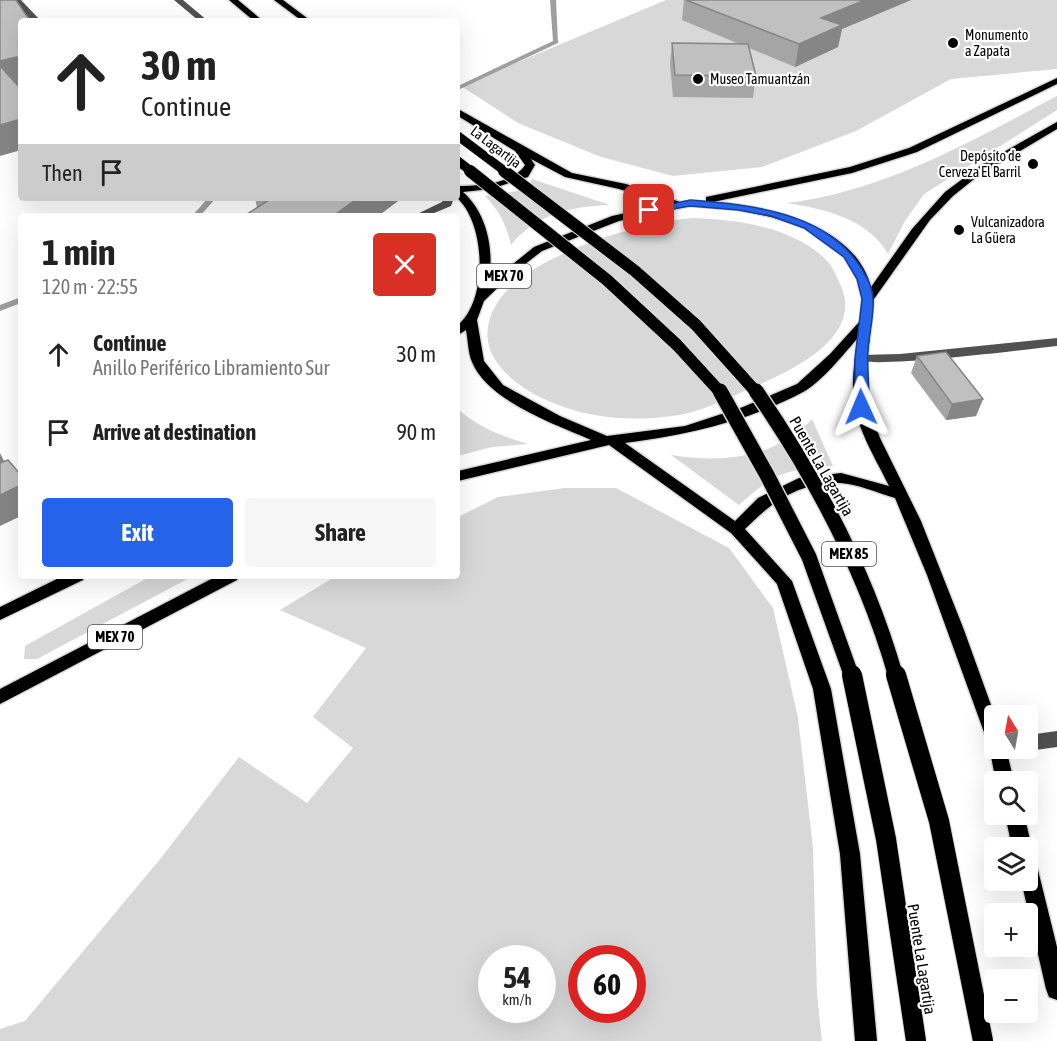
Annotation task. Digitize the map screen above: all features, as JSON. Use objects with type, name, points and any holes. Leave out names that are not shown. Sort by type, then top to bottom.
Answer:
[{"type":"main road","points":[[233,0],[253,18]]},
{"type":"main road","points":[[281,2],[305,18]]},
{"type":"main road","name":"MEX 70","points":[[460,329],[471,320],[479,300],[507,273],[538,249],[616,218],[852,170],[913,150],[1057,81]]},
{"type":"main road","points":[[460,113],[518,148],[569,174],[622,186],[676,204]]},
{"type":"main road","points":[[868,299],[926,218],[950,194],[980,170],[1057,124]]},
{"type":"main road","name":"La Lagartija","points":[[460,138],[517,182]]},
{"type":"main road","points":[[460,191],[497,186],[525,175],[530,165],[518,148]]},
{"type":"main road","name":"Puente La Lagartija","points":[[460,162],[608,280],[677,345],[723,395],[809,556],[851,671],[886,840],[916,1041]]},
{"type":"main road","name":"Puente La Lagartija","points":[[517,182],[635,271],[696,325],[756,393],[798,455],[842,537],[888,648],[939,821],[983,1041]]},
{"type":"main road","points":[[460,193],[469,203],[480,228],[487,264],[479,300]]},
{"type":"main road","name":"MEX 70","points":[[690,203],[738,207],[773,214],[807,225],[848,255],[863,279],[868,299],[866,322]]},
{"type":"main road","points":[[471,320],[478,362],[498,388],[555,419],[610,441],[736,529],[784,581],[822,689],[850,854],[866,1041]]},
{"type":"main road","points":[[866,322],[861,359],[861,407],[879,453],[900,494],[944,594],[984,711]]},
{"type":"main road","points":[[460,476],[610,441],[686,430],[748,410],[802,387],[835,357],[866,322]]},
{"type":"main road","points":[[736,529],[763,502],[799,483],[841,478],[900,494]]},
{"type":"main road","points":[[0,614],[71,579]]},
{"type":"main road","name":"MEX 70","points":[[0,697],[225,579]]},
{"type":"main road","points":[[1033,891],[1057,989]]},
{"type":"street","points":[[18,1],[31,0]]},
{"type":"street","points":[[178,0],[200,18]]},
{"type":"street","points":[[18,1],[34,18]]},
{"type":"street","points":[[425,213],[447,204],[448,201]]},
{"type":"street","points":[[861,359],[900,358],[1057,342]]},
{"type":"street","points":[[1038,742],[1057,739]]},
{"type":"shaded area","points":[[666,0],[1057,0],[1057,69],[951,79],[856,131],[762,167],[673,176],[601,157],[518,123],[461,86]]},
{"type":"shaded area","points":[[1057,96],[1057,110],[924,194],[905,221],[888,254],[869,232],[843,217],[814,208],[786,203],[822,197],[892,176],[959,147]]},
{"type":"shaded area","points":[[532,179],[610,205],[582,207],[543,219],[521,234],[511,245],[502,219],[485,196],[517,191],[529,185]]},
{"type":"shaded area","points":[[694,218],[729,221],[766,228],[783,233],[815,250],[834,271],[841,286],[845,305],[842,323],[832,338],[818,352],[800,364],[721,402],[682,414],[656,418],[607,417],[575,411],[528,391],[513,380],[495,360],[488,342],[489,322],[503,295],[517,281],[554,258],[601,239],[651,225]]},
{"type":"shaded area","points":[[460,410],[490,430],[528,444],[492,447],[460,455]]},
{"type":"shaded area","points":[[812,419],[833,466],[791,471],[772,479],[739,505],[671,455],[728,458],[747,455],[782,443]]},
{"type":"shaded area","points":[[565,488],[616,488],[729,548],[773,608],[798,718],[813,848],[817,994],[822,1041],[0,1041],[0,1029],[25,1021],[161,858],[239,757],[307,803],[353,748],[313,717],[366,648],[280,610],[331,579],[460,579],[460,516],[498,497]]},
{"type":"shaded area","points":[[146,579],[187,579],[37,659],[24,659],[25,646]]},
{"type":"building","points":[[0,0],[16,0],[28,18],[18,18],[18,57],[0,61]]},
{"type":"building","points":[[686,0],[865,0],[821,18],[842,25],[799,44]]},
{"type":"building","points":[[672,43],[748,44],[756,76],[675,75]]},
{"type":"building","points":[[0,66],[18,86],[18,120],[0,125]]},
{"type":"building","points":[[267,201],[354,201],[337,213],[249,213]]},
{"type":"building","points":[[946,352],[983,399],[952,404],[917,356]]},
{"type":"building","points":[[8,460],[18,472],[18,486],[0,495],[0,463]]},
{"type":"waterway","points":[[460,87],[556,42],[553,0]]},
{"type":"waterway","points":[[199,213],[209,201]]},
{"type":"waterway","points":[[0,308],[18,301]]},
{"type":"place","name":"Monumento a Zapata","points":[[953,43]]},
{"type":"place","name":"Museo Tamuantzán","points":[[698,79]]},
{"type":"place","name":"Depósito de Cerveza El Barril","points":[[1033,164]]},
{"type":"place","name":"Vulcanizadora La Güera","points":[[959,230]]},
{"type":"route","points":[[649,210],[690,203],[738,207],[773,214],[807,225],[848,255],[863,279],[868,299],[861,359],[861,407]]}]
